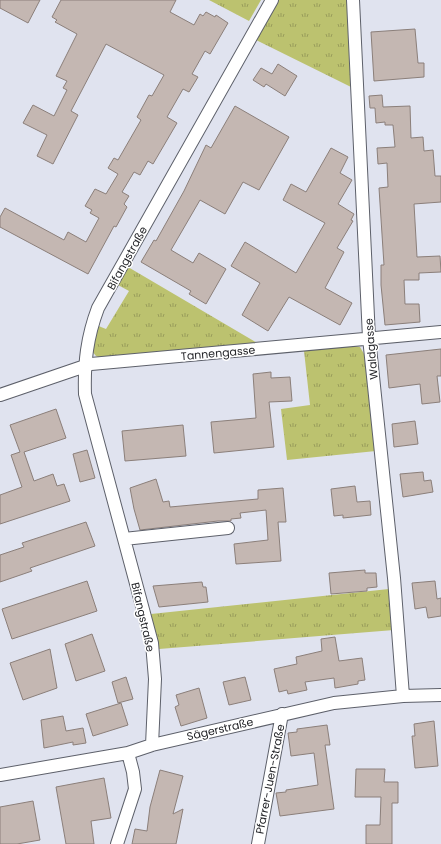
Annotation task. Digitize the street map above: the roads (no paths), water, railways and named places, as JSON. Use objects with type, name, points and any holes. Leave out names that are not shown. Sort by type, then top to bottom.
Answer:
[{"type":"street","name":"Bifangstraße","points":[[152,745],[155,679],[152,643],[85,394],[84,366],[88,340],[98,308],[272,0]]},
{"type":"street","name":"Waldgasse","points":[[353,0],[369,338],[395,585],[403,696]]},
{"type":"street","name":"Tannengasse","points":[[0,395],[84,366],[441,332]]},
{"type":"street","points":[[124,539],[228,528]]},
{"type":"street","name":"Sägerstraße","points":[[0,775],[128,753],[152,745],[334,703],[403,696],[441,695]]},
{"type":"street","name":"Pfarrer-Juen-Straße","points":[[258,844],[282,714]]},
{"type":"street","points":[[117,844],[135,789],[133,772],[128,753]]}]
